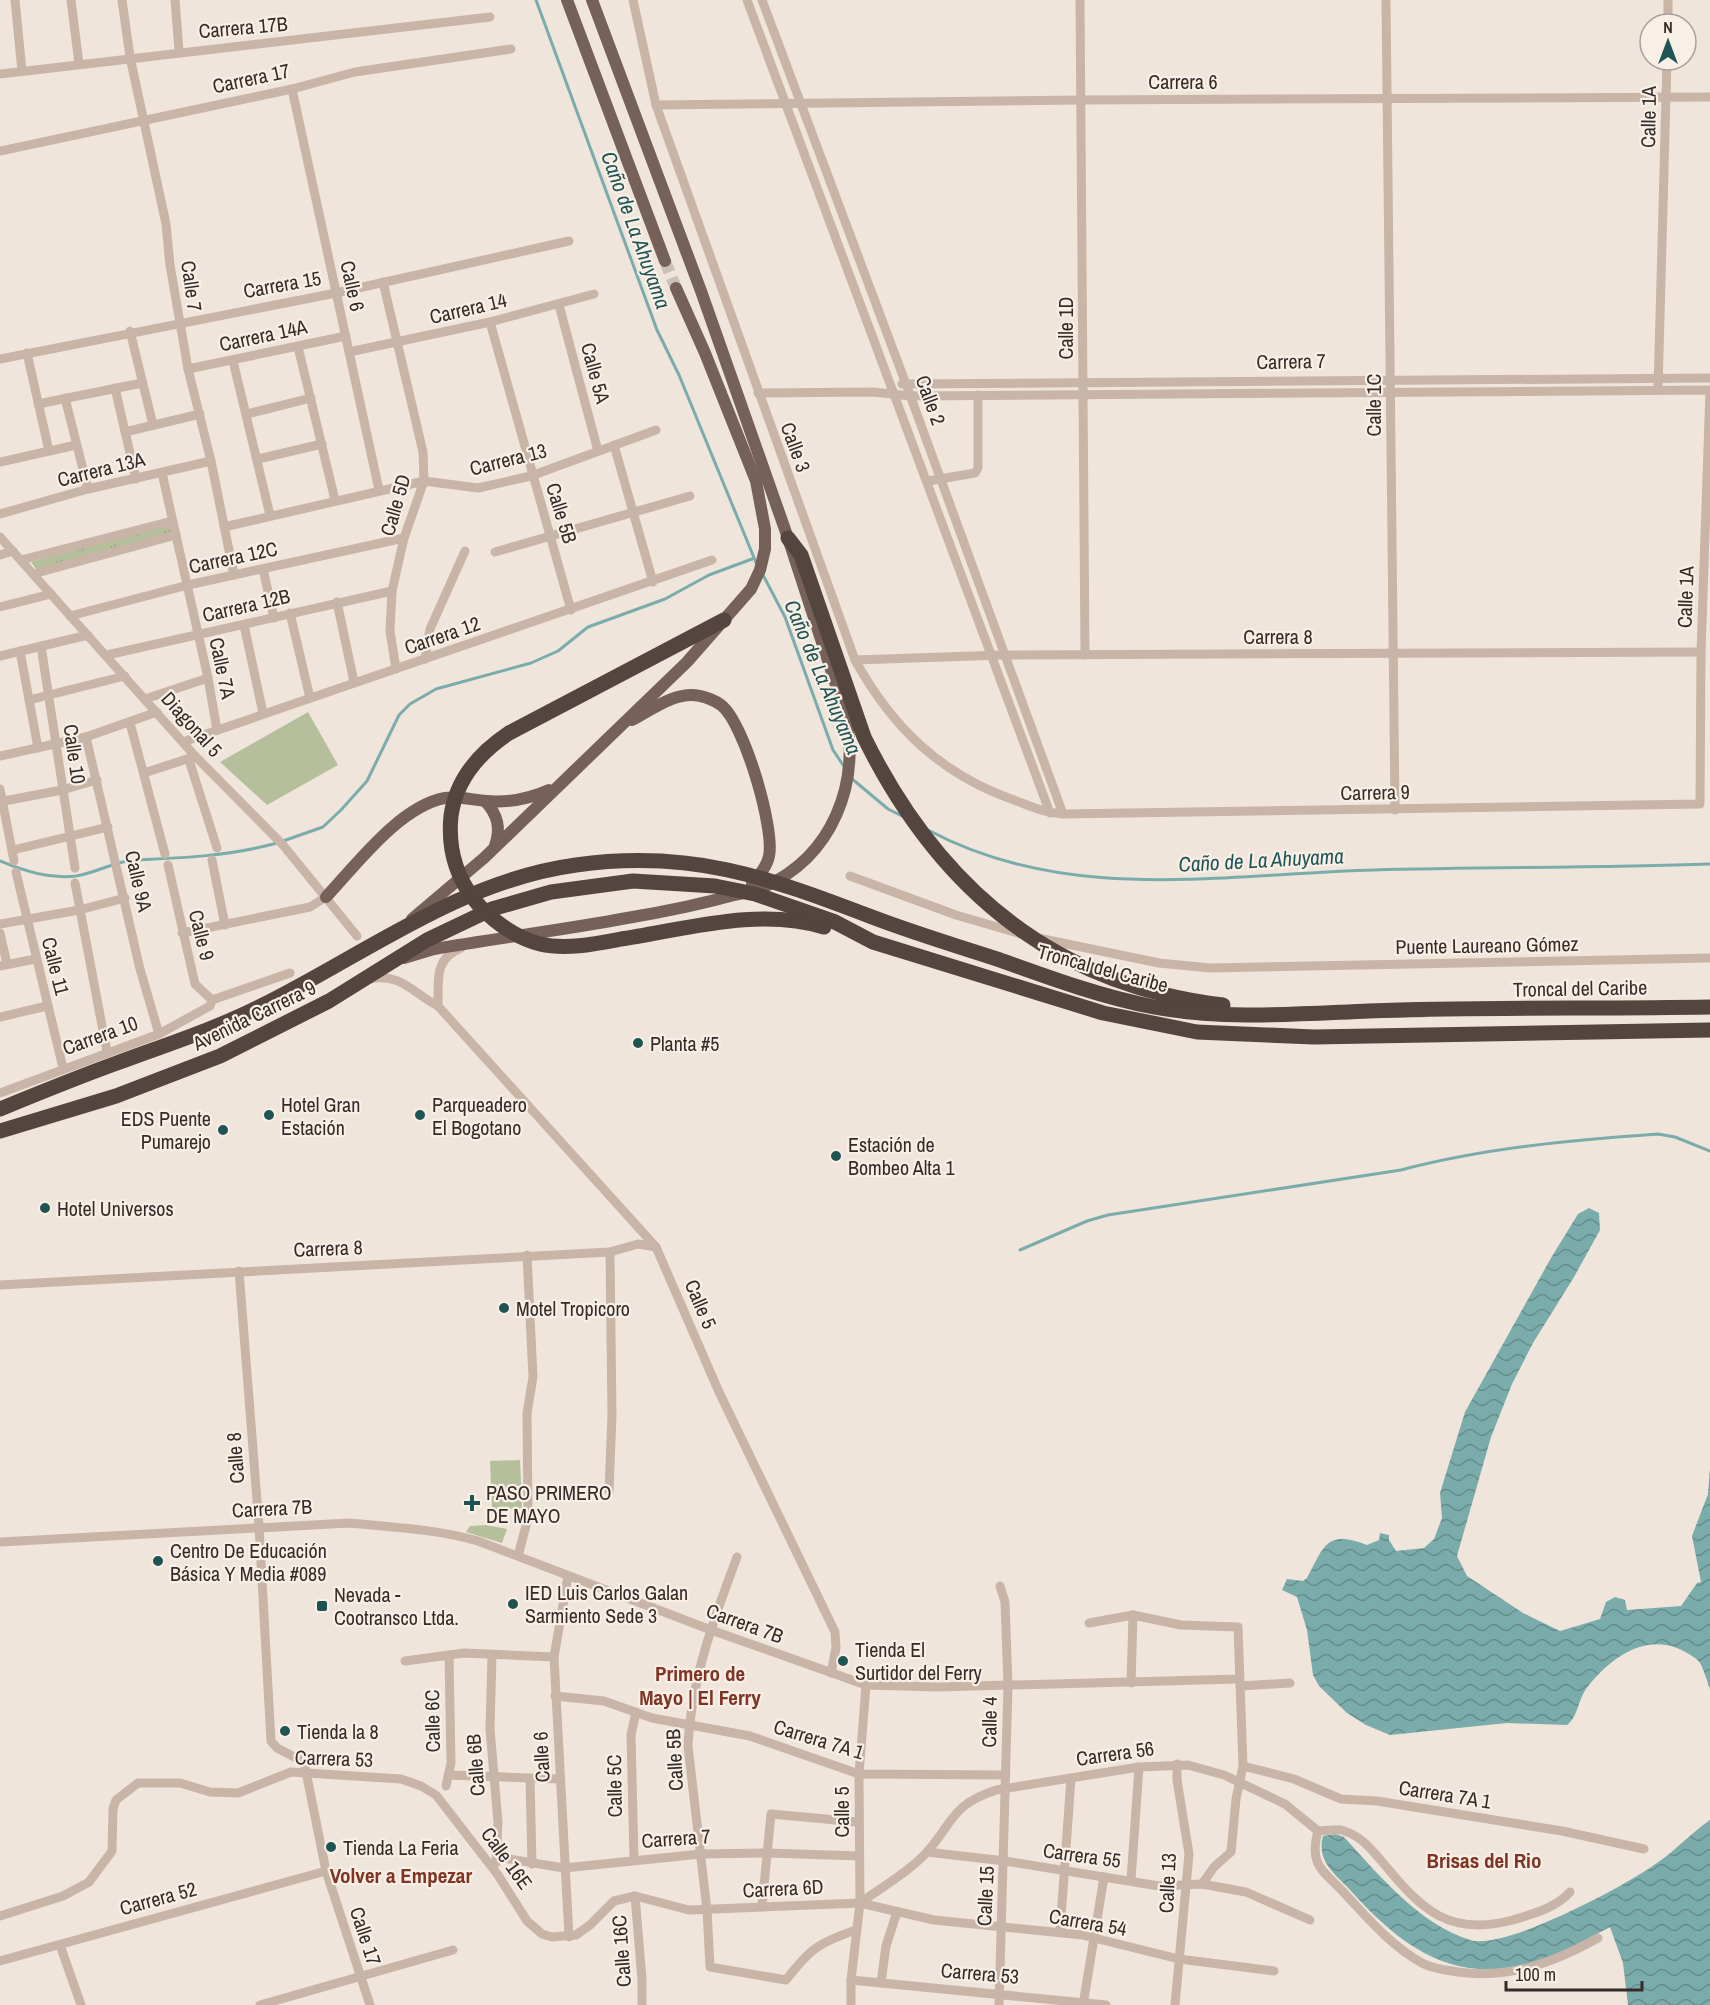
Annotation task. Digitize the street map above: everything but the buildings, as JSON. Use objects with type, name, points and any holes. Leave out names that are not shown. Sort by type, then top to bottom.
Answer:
[{"type":"highway","points":[[788,538],[801,555],[864,737],[907,813],[951,869],[1000,916],[1067,959],[1128,985],[1198,1002],[1247,1007],[1370,1011]]},
{"type":"highway","points":[[724,620],[509,733],[484,751],[469,769],[455,800],[450,835],[454,858],[462,881],[493,919],[526,939],[551,946],[576,946],[759,919],[789,919],[873,942]]},
{"type":"highway","name":"Troncal del Caribe","points":[[505,883],[570,866],[601,862],[632,860],[709,865],[809,892],[876,919],[1061,981],[1154,1006],[1248,1016],[1370,1011],[1710,1007]]},
{"type":"highway","name":"Troncal del Caribe","points":[[512,903],[551,892],[623,882],[674,882],[715,886],[795,906],[833,921],[873,942],[1102,1013],[1197,1032],[1314,1037],[1710,1030]]},
{"type":"highway","name":"Avenida Carrera 9","points":[[0,1109],[188,1039],[321,975],[380,939],[451,902],[505,883]]},
{"type":"highway","name":"Avenida Carrera 9","points":[[0,1131],[116,1096],[210,1061],[268,1034],[363,981],[427,940],[512,903]]},
{"type":"main road","points":[[567,0],[665,261]]},
{"type":"main road","points":[[392,962],[434,950],[698,906],[764,887],[787,873],[820,845],[834,822],[846,793],[850,735],[845,713],[788,538],[702,291],[592,0]]},
{"type":"main road","points":[[380,939],[415,916],[495,847],[687,662],[751,589],[760,570],[765,549],[763,513],[756,481],[705,353],[676,288]]},
{"type":"main road","points":[[616,729],[680,696],[698,695],[721,704],[733,717],[747,746],[767,827],[770,854],[766,865],[743,893]]},
{"type":"main road","points":[[326,897],[400,821],[423,806],[445,798],[485,801],[518,800],[535,796],[557,786]]},
{"type":"main road","points":[[485,801],[494,810],[498,822],[499,835],[495,847]]},
{"type":"street","points":[[15,0],[21,71]]},
{"type":"street","points":[[71,0],[79,64]]},
{"type":"street","name":"Calle 7","points":[[122,0],[130,57],[166,224],[178,322],[212,461],[234,575]]},
{"type":"street","points":[[175,0],[179,51]]},
{"type":"street","name":"Calle 3","points":[[633,0],[656,105],[855,660],[872,690],[906,734],[936,759],[997,795],[1050,813]]},
{"type":"street","name":"Calle 2","points":[[747,0],[1050,813]]},
{"type":"street","name":"Calle 2","points":[[762,0],[906,384],[1003,655],[1063,814]]},
{"type":"street","name":"Calle 1D","points":[[1080,0],[1085,655]]},
{"type":"street","name":"Calle 1C","points":[[1386,0],[1391,379],[1391,654],[1395,810]]},
{"type":"street","name":"Carrera 17B","points":[[0,74],[179,51],[353,35],[490,17]]},
{"type":"street","name":"Carrera 17","points":[[0,151],[398,64],[511,49]]},
{"type":"street","name":"Calle 1A","points":[[1658,390],[1667,72]]},
{"type":"street","name":"Calle 6","points":[[292,89],[379,490]]},
{"type":"street","name":"Carrera 6","points":[[656,105],[1387,97],[1710,97]]},
{"type":"street","name":"Carrera 15","points":[[0,358],[130,331],[336,293],[569,241]]},
{"type":"street","name":"Calle 5D","points":[[383,282],[423,452],[424,481],[404,538],[392,591],[390,631],[396,669]]},
{"type":"street","name":"Carrera 14","points":[[349,352],[490,322],[594,294]]},
{"type":"street","name":"Calle 5A","points":[[560,304],[598,451]]},
{"type":"street","name":"Calle 5B","points":[[490,322],[514,400],[531,476],[551,536],[571,610]]},
{"type":"street","points":[[130,331],[153,425]]},
{"type":"street","name":"Carrera 14A","points":[[188,369],[346,336]]},
{"type":"street","points":[[298,347],[335,500]]},
{"type":"street","points":[[27,353],[49,451]]},
{"type":"street","points":[[233,361],[270,515]]},
{"type":"street","name":"Carrera 7","points":[[873,392],[891,385],[906,384],[1083,381],[1710,378]]},
{"type":"street","points":[[38,404],[142,383]]},
{"type":"street","points":[[115,388],[136,479]]},
{"type":"street","name":"Calle 1A","points":[[1700,804],[1701,652],[1710,390]]},
{"type":"street","name":"Carrera 7","points":[[758,393],[873,392],[910,396],[1710,390]]},
{"type":"street","points":[[928,482],[940,477],[969,474],[978,468],[978,395]]},
{"type":"street","points":[[65,398],[88,489]]},
{"type":"street","points":[[247,414],[311,398]]},
{"type":"street","points":[[125,432],[200,414]]},
{"type":"street","name":"Carrera 13","points":[[224,527],[424,481],[478,488],[531,476],[656,430]]},
{"type":"street","points":[[258,459],[322,444]]},
{"type":"street","points":[[1,458],[76,445]]},
{"type":"street","points":[[614,445],[653,582]]},
{"type":"street","name":"Carrera 13A","points":[[0,514],[88,489],[212,461]]},
{"type":"street","name":"Calle 7A","points":[[162,473],[208,678],[217,730]]},
{"type":"street","points":[[495,552],[690,496]]},
{"type":"street","points":[[21,560],[172,521]]},
{"type":"street","points":[[33,574],[176,536]]},
{"type":"street","name":"Diagonal 5","points":[[0,537],[157,712],[183,742],[192,758],[280,841],[357,936]]},
{"type":"street","name":"Carrera 12C","points":[[70,616],[188,585],[404,538]]},
{"type":"street","points":[[0,555],[13,551]]},
{"type":"street","points":[[425,659],[430,629],[465,551]]},
{"type":"street","name":"Carrera 12","points":[[183,742],[712,560]]},
{"type":"street","points":[[263,569],[274,618]]},
{"type":"street","name":"Carrera 12B","points":[[107,655],[392,591]]},
{"type":"street","points":[[0,607],[51,594]]},
{"type":"street","points":[[337,602],[354,682]]},
{"type":"street","points":[[290,613],[310,698]]},
{"type":"street","points":[[244,625],[263,713]]},
{"type":"street","points":[[0,656],[88,635]]},
{"type":"street","name":"Calle 10","points":[[41,646],[75,868]]},
{"type":"street","points":[[20,651],[38,748]]},
{"type":"street","name":"Carrera 8","points":[[855,660],[1003,655],[1701,652]]},
{"type":"street","points":[[29,700],[49,697],[125,676]]},
{"type":"street","points":[[145,699],[208,678]]},
{"type":"street","points":[[0,756],[86,737],[157,712]]},
{"type":"street","points":[[130,723],[165,854]]},
{"type":"street","name":"Calle 9A","points":[[86,737],[140,969],[159,1034]]},
{"type":"street","points":[[144,773],[192,758],[217,848]]},
{"type":"street","points":[[4,801],[62,790],[97,780]]},
{"type":"street","points":[[0,789],[14,861]]},
{"type":"street","name":"Carrera 9","points":[[1050,813],[1700,804]]},
{"type":"street","points":[[13,850],[108,826]]},
{"type":"street","points":[[212,860],[225,925]]},
{"type":"street","name":"Calle 9","points":[[168,865],[182,933],[197,988],[206,991],[211,1003]]},
{"type":"street","name":"Calle 11","points":[[16,872],[35,959],[63,1068]]},
{"type":"street","name":"Puente Laureano Gómez","points":[[854,878],[956,915],[1026,935],[1159,963],[1210,968],[1710,958]]},
{"type":"street","points":[[75,883],[107,1052]]},
{"type":"street","points":[[182,933],[310,907],[326,897]]},
{"type":"street","points":[[0,924],[79,910],[125,898]]},
{"type":"street","points":[[0,933],[4,965],[35,959]]},
{"type":"street","points":[[438,1006],[436,985],[444,960],[453,951],[473,943]]},
{"type":"street","name":"Carrera 10","points":[[0,1093],[159,1034],[211,1003],[290,973]]},
{"type":"street","name":"Calle 5","points":[[363,981],[383,978],[402,981],[438,1006],[656,1247],[741,1441],[835,1632],[836,1648],[831,1673]]},
{"type":"street","points":[[0,1017],[47,1006]]},
{"type":"street","points":[[0,1098],[15,1102]]},
{"type":"street","name":"Carrera 8","points":[[0,1285],[240,1270],[610,1252],[638,1244],[656,1247]]},
{"type":"street","points":[[609,1491],[612,1415],[610,1252]]},
{"type":"street","points":[[518,1556],[528,1518],[527,1413],[533,1377],[526,1255]]},
{"type":"street","name":"Calle 8","points":[[240,1270],[270,1741],[277,1748],[301,1759],[305,1774]]},
{"type":"street","name":"Carrera 7B","points":[[0,1542],[258,1526],[350,1523],[401,1528],[455,1534],[711,1630],[866,1685],[1290,1683]]},
{"type":"street","name":"Calle 5B","points":[[737,1557],[694,1684],[689,1724],[688,1746],[707,1910],[711,1967],[786,1980],[811,1950],[830,1939],[856,1930]]},
{"type":"street","name":"Calle 6","points":[[568,1576],[558,1621],[554,1657],[569,1937]]},
{"type":"street","name":"Calle 4","points":[[1000,1586],[1005,1602],[1008,1686],[1007,1788]]},
{"type":"street","points":[[1089,1623],[1133,1615],[1198,1627],[1236,1626],[1243,1766],[1231,1852],[1214,1867],[1202,1884]]},
{"type":"street","points":[[1131,1683],[1133,1615]]},
{"type":"street","points":[[405,1661],[464,1653],[554,1657]]},
{"type":"street","name":"Calle 6C","points":[[446,1786],[451,1763],[449,1655]]},
{"type":"street","name":"Calle 6B","points":[[492,1656],[489,1729],[498,1822],[495,1871]]},
{"type":"street","name":"Calle 5","points":[[851,2005],[851,1980],[860,1903],[859,1774],[866,1685]]},
{"type":"street","name":"Carrera 7A 1","points":[[555,1696],[604,1701],[636,1712],[750,1736],[859,1774],[1006,1775]]},
{"type":"street","name":"Calle 5C","points":[[634,1859],[631,1735],[636,1712]]},
{"type":"street","name":"Carrera 56","points":[[927,1852],[963,1804],[975,1797],[1007,1788],[1139,1767],[1177,1764],[1205,1769],[1239,1782],[1285,1804],[1318,1831]]},
{"type":"street","name":"Calle 13","points":[[1175,2005],[1189,1854],[1177,1780],[1177,1764]]},
{"type":"street","name":"Carrera 7A 1","points":[[1243,1766],[1303,1782],[1318,1791],[1341,1799],[1377,1801],[1562,1831],[1644,1849]]},
{"type":"street","points":[[1131,1880],[1139,1767]]},
{"type":"street","name":"Calle 17","points":[[305,1774],[326,1871],[370,2005]]},
{"type":"street","name":"Carrera 53","points":[[0,1916],[79,1889],[103,1866],[112,1851],[113,1809],[116,1800],[138,1783],[180,1783],[210,1792],[238,1793],[249,1791],[281,1775],[401,1779],[421,1786],[436,1795],[455,1817]]},
{"type":"street","points":[[448,1775],[560,1779]]},
{"type":"street","points":[[1060,1932],[1071,1778]]},
{"type":"street","points":[[530,1779],[532,1864]]},
{"type":"street","name":"Calle 15","points":[[999,2005],[1007,1788]]},
{"type":"street","points":[[762,1906],[768,1853],[769,1817],[774,1814],[858,1822]]},
{"type":"street","name":"Calle 16E","points":[[455,1817],[495,1871],[527,1921],[542,1934],[552,1937],[569,1937]]},
{"type":"street","points":[[1570,1892],[1537,1913],[1479,1926],[1460,1925],[1444,1920],[1420,1903],[1365,1842],[1339,1830],[1318,1831],[1314,1848],[1315,1860],[1323,1873],[1365,1917],[1424,1964],[1470,1974],[1501,1974],[1527,1970],[1555,1960],[1598,1938]]},
{"type":"street","points":[[860,1903],[927,1852]]},
{"type":"street","name":"Carrera 55","points":[[927,1852],[1005,1861],[1159,1886],[1202,1884],[1246,1892],[1310,1920]]},
{"type":"street","name":"Carrera 7","points":[[497,1857],[564,1868],[634,1859],[701,1854],[768,1853],[859,1856]]},
{"type":"street","name":"Carrera 52","points":[[0,1961],[326,1871]]},
{"type":"street","points":[[1083,2004],[1104,1877]]},
{"type":"street","points":[[569,1937],[582,1932],[614,1901],[635,1896]]},
{"type":"street","name":"Carrera 6D","points":[[635,1896],[673,1908],[707,1910],[860,1903]]},
{"type":"street","name":"Calle 16C","points":[[635,1896],[642,2005]]},
{"type":"street","name":"Carrera 54","points":[[860,1903],[934,1920],[1082,1935],[1179,1959],[1274,1971]]},
{"type":"street","points":[[881,1983],[886,1946],[897,1912]]},
{"type":"street","points":[[60,1945],[81,2005]]},
{"type":"street","points":[[260,2005],[279,2002],[453,1950]]},
{"type":"street","name":"Carrera 53","points":[[851,1980],[999,1992],[1106,2005]]},
{"type":"green space","points":[[170,523],[172,534],[36,569],[31,562]]},
{"type":"green space","points":[[308,712],[338,765],[267,805],[220,762]]},
{"type":"green space","points":[[520,1460],[522,1508],[492,1509],[490,1461]]},
{"type":"green space","points":[[486,1525],[507,1529],[502,1543],[466,1532],[470,1526]]},
{"type":"water","points":[[1589,1208],[1599,1213],[1600,1230],[1533,1343],[1512,1384],[1491,1437],[1457,1556],[1467,1576],[1523,1613],[1560,1631],[1600,1619],[1606,1602],[1615,1597],[1625,1600],[1627,1610],[1681,1606],[1697,1583],[1701,1582],[1692,1536],[1708,1494],[1710,1468],[1710,1689],[1700,1663],[1696,1659],[1677,1648],[1651,1645],[1638,1647],[1626,1653],[1604,1669],[1586,1689],[1571,1722],[1567,1725],[1507,1723],[1390,1735],[1366,1725],[1347,1713],[1319,1686],[1313,1675],[1307,1630],[1297,1597],[1282,1590],[1287,1579],[1303,1581],[1307,1578],[1323,1549],[1335,1540],[1343,1539],[1367,1545],[1379,1540],[1380,1533],[1389,1535],[1389,1540],[1396,1551],[1424,1548],[1434,1539],[1442,1518],[1440,1493],[1465,1412],[1551,1258],[1578,1214]]},
{"type":"water","points":[[1710,1820],[1710,2005],[1628,2005],[1623,1963],[1610,1927],[1539,1961],[1510,1968],[1483,1969],[1458,1966],[1435,1958],[1392,1931],[1372,1913],[1329,1868],[1322,1854],[1323,1836],[1335,1834],[1344,1837],[1401,1897],[1417,1910],[1451,1933],[1470,1940],[1487,1941],[1536,1926],[1620,1886],[1664,1858]]},
{"type":"waterway","name":"Caño de La Ahuyama","points":[[536,0],[657,330],[679,375],[757,565]]},
{"type":"waterway","points":[[283,841],[323,827],[341,810],[367,781],[399,715],[410,704],[436,689],[531,663],[558,651],[588,627],[665,599],[709,575],[752,559]]},
{"type":"waterway","name":"Caño de La Ahuyama","points":[[762,573],[785,617],[833,750],[845,768]]},
{"type":"waterway","name":"Caño de La Ahuyama","points":[[851,778],[888,809],[904,817]]},
{"type":"waterway","name":"Caño de La Ahuyama","points":[[928,830],[981,853],[1035,868],[1091,877],[1146,880],[1374,870],[1710,864]]},
{"type":"waterway","points":[[0,861],[37,873],[66,877],[128,861],[224,854],[277,843]]},
{"type":"waterway","points":[[1020,1250],[1087,1221],[1108,1215],[1401,1170],[1496,1151],[1561,1142],[1658,1134],[1675,1137],[1710,1151]]},
{"type":"tunnel","points":[[665,261],[676,288]]},
{"type":"place","name":"Planta #5","points":[[638,1043]]},
{"type":"place","name":"Hotel Gran Estación","points":[[269,1115]]},
{"type":"place","name":"Parqueadero El Bogotano","points":[[420,1115]]},
{"type":"place","name":"EDS Puente Pumarejo","points":[[223,1130]]},
{"type":"place","name":"Estación de Bombeo Alta 1","points":[[836,1156]]},
{"type":"place","name":"Hotel Universos","points":[[45,1208]]},
{"type":"place","name":"Motel Tropicoro","points":[[504,1308]]},
{"type":"place","name":"PASO PRIMERO DE MAYO","points":[[472,1503]]},
{"type":"place","name":"Centro De Educación Básica Y Media #089","points":[[158,1561]]},
{"type":"place","name":"IED Luis Carlos Galan Sarmiento Sede 3","points":[[513,1604]]},
{"type":"place","name":"Nevada - Cootransco Ltda.","points":[[322,1606]]},
{"type":"place","name":"Tienda El Surtidor del Ferry","points":[[843,1661]]},
{"type":"place","name":"Tienda la 8","points":[[285,1731]]},
{"type":"place","name":"Tienda La Feria","points":[[331,1847]]},
{"type":"district","name":"Primero de Mayo | El Ferry","points":[[700,1685]]},
{"type":"district","name":"Brisas del Rio","points":[[1484,1860]]},
{"type":"district","name":"Volver a Empezar","points":[[401,1875]]}]
